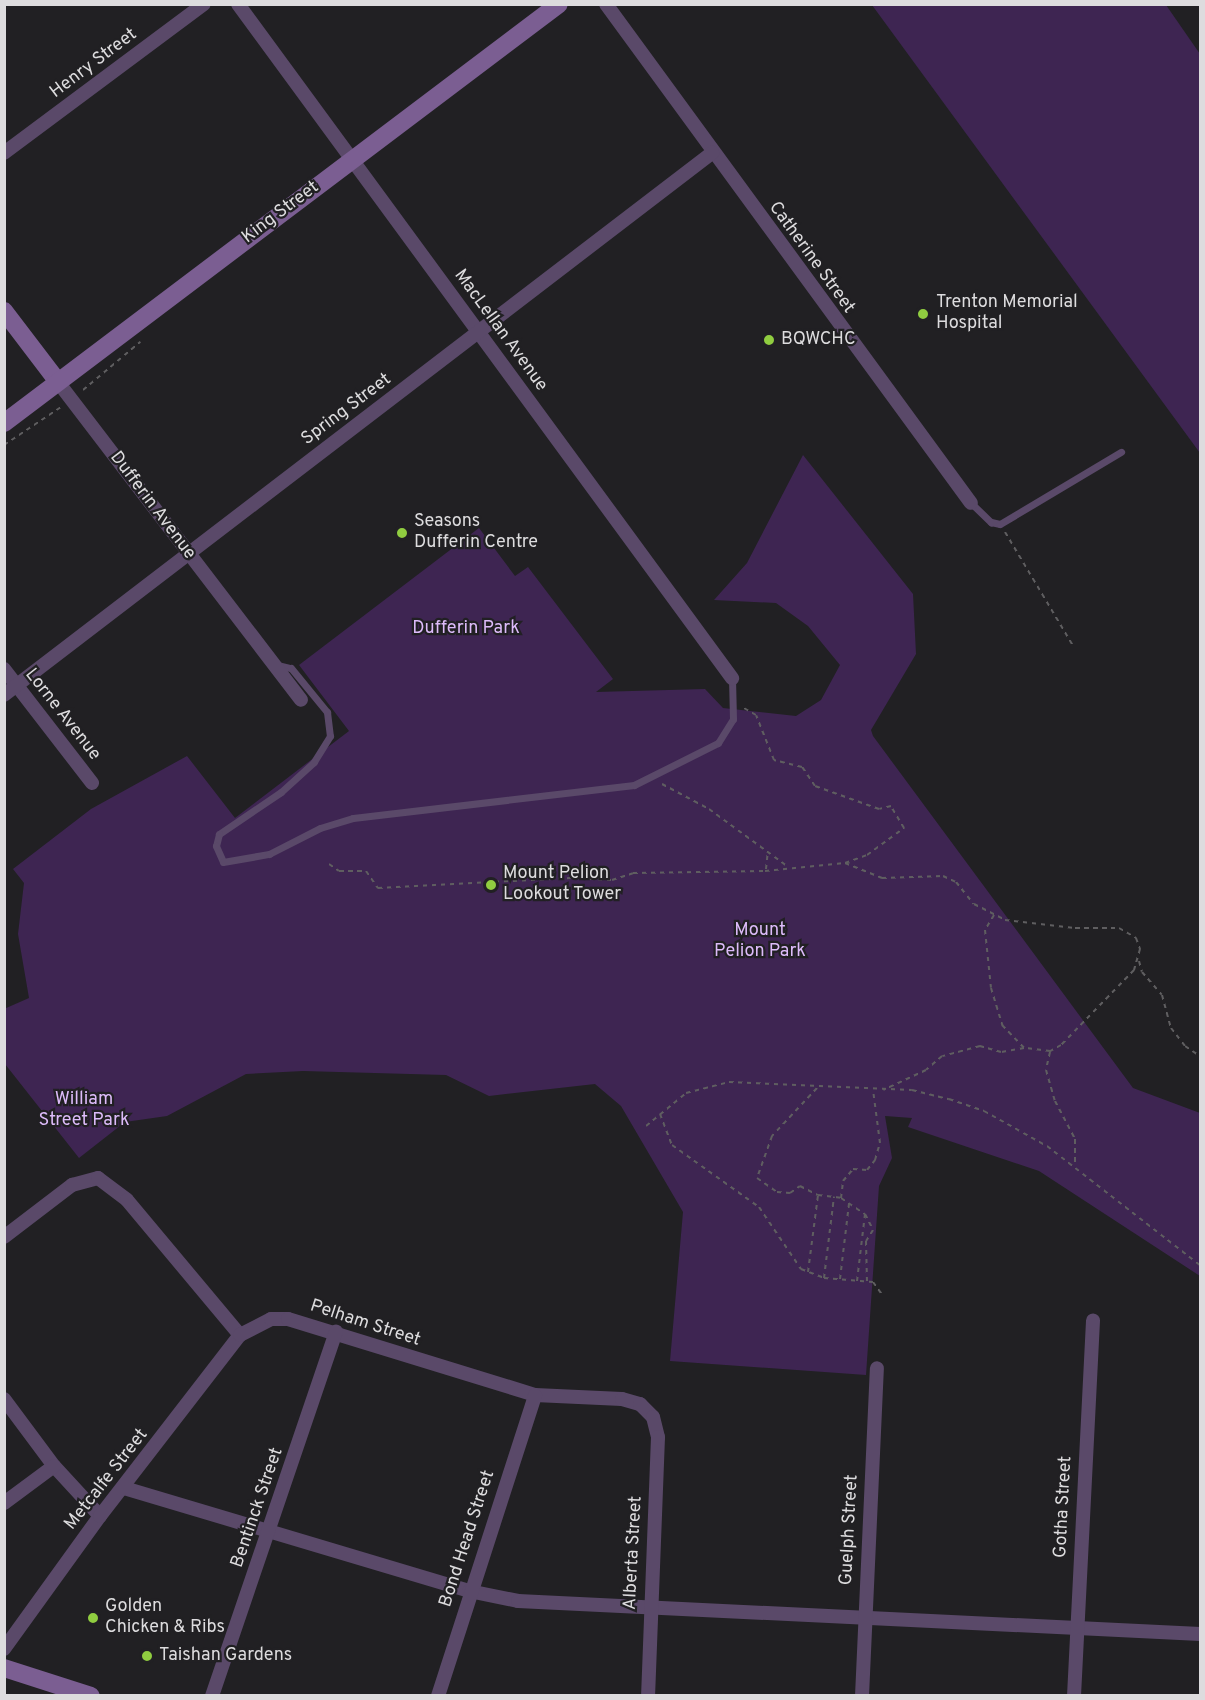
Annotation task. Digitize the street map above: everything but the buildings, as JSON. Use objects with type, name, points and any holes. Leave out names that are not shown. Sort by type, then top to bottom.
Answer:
[{"type":"street","name":"Henry Street","points":[[4,153],[204,4]]},
{"type":"street","name":"MacLellan Avenue","points":[[238,4],[732,678]]},
{"type":"street","name":"King Street","points":[[4,423],[559,4]]},
{"type":"street","name":"Catherine Street","points":[[606,4],[712,153],[971,503]]},
{"type":"street","name":"Spring Street","points":[[4,696],[712,153]]},
{"type":"street","name":"Dufferin Avenue","points":[[4,311],[301,700]]},
{"type":"street","name":"Lorne Avenue","points":[[4,669],[92,783]]},
{"type":"street","points":[[4,1237],[72,1185],[98,1178],[127,1200],[240,1335]]},
{"type":"street","name":"Pelham Street","points":[[240,1335],[271,1319],[299,1321],[535,1395],[622,1399],[640,1404],[651,1415]]},
{"type":"street","name":"Gotha Street","points":[[1074,1695],[1075,1626],[1093,1320]]},
{"type":"street","name":"Bentinck Street","points":[[212,1695],[336,1331]]},
{"type":"street","name":"Metcalfe Street","points":[[4,1649],[100,1516],[124,1488],[240,1335]]},
{"type":"street","name":"Guelph Street","points":[[862,1695],[863,1616],[877,1368]]},
{"type":"street","name":"Bond Head Street","points":[[438,1695],[469,1591],[535,1395]]},
{"type":"street","points":[[4,1399],[54,1466],[100,1516]]},
{"type":"street","name":"Alberta Street","points":[[648,1695],[649,1607],[658,1437],[651,1415]]},
{"type":"street","points":[[4,1503],[54,1466]]},
{"type":"street","points":[[124,1488],[469,1591],[558,1605],[863,1616],[1200,1634]]},
{"type":"street","points":[[4,1668],[91,1695]]},
{"type":"lane","points":[[1000,524],[1121,452]]},
{"type":"lane","name":"Catherine Street","points":[[971,503],[991,522],[1000,524]]},
{"type":"lane","points":[[273,664],[291,668],[327,712],[330,736],[314,762],[281,792],[219,834],[219,861],[269,854],[320,828],[353,818],[634,785],[718,743],[733,719],[732,678]]},
{"type":"path","points":[[1000,524],[1072,644]]},
{"type":"path","points":[[329,864],[339,871],[366,871],[378,888],[571,878],[612,880],[643,872],[765,871],[787,866],[845,863],[887,844],[904,828],[891,806],[879,809],[815,786],[802,767],[774,760],[756,716],[746,706],[733,708]]},
{"type":"path","points":[[653,776],[670,792],[709,809],[787,866]]},
{"type":"path","points":[[765,871],[768,851]]},
{"type":"path","points":[[845,863],[882,878],[943,876],[956,882],[974,904],[994,914],[1023,922],[1119,928],[1136,938],[1138,961],[1142,972],[1162,995],[1171,1028],[1185,1046],[1200,1056]]},
{"type":"path","points":[[994,914],[985,930],[991,988],[1002,1025],[1024,1048]]},
{"type":"path","points":[[1075,1166],[1075,1139],[1055,1101],[1046,1070],[1050,1051],[1090,1017],[1106,995],[1134,970],[1138,961]]},
{"type":"path","points":[[1134,970],[1142,972]]},
{"type":"path","points":[[883,1090],[926,1070],[942,1056],[980,1046],[1001,1052],[1024,1048],[1050,1051]]},
{"type":"path","points":[[646,1126],[677,1099],[708,1086],[751,1082],[817,1088],[912,1090],[984,1111],[1017,1128],[1075,1166],[1128,1212],[1200,1265]]},
{"type":"path","points":[[817,1088],[772,1136],[757,1178],[777,1192],[790,1193],[800,1186],[818,1195],[841,1198],[865,1214],[873,1230],[866,1241],[867,1282]]},
{"type":"path","points":[[841,1198],[843,1181],[854,1169],[867,1170],[875,1160],[880,1143],[873,1090]]},
{"type":"path","points":[[660,1114],[672,1145],[759,1206],[791,1260],[808,1272],[824,1278],[873,1282],[881,1293]]},
{"type":"path","points":[[808,1272],[818,1195]]},
{"type":"path","points":[[824,1278],[834,1197]]},
{"type":"path","points":[[840,1279],[849,1203]]},
{"type":"path","points":[[857,1281],[865,1214]]},
{"type":"green space","points":[[872,5],[1166,5],[1200,54],[1200,453]]},
{"type":"green space","name":"Mount Pelion Park","points":[[803,455],[913,594],[916,654],[871,730],[873,736],[1133,1088],[1200,1113],[1200,1276],[1039,1171],[908,1127],[912,1118],[885,1116],[892,1158],[879,1186],[866,1375],[670,1361],[683,1212],[621,1106],[595,1084],[489,1096],[446,1075],[303,1071],[246,1074],[167,1116],[125,1122],[79,1158],[5,1064],[4,1009],[29,998],[18,934],[24,883],[13,869],[91,809],[187,756],[235,818],[349,731],[299,665],[479,528],[515,576],[528,567],[613,679],[596,692],[705,689],[723,708],[796,716],[821,700],[840,665],[808,626],[776,603],[714,600],[747,563]]},
{"type":"place","name":"Trenton Memorial Hospital","points":[[923,314]]},
{"type":"place","name":"BQWCHC","points":[[769,340]]},
{"type":"place","name":"Seasons Dufferin Centre","points":[[402,533]]},
{"type":"place","name":"Mount Pelion Lookout Tower","points":[[491,885]]},
{"type":"place","name":"Golden Chicken & Ribs","points":[[93,1618]]},
{"type":"place","name":"Taishan Gardens","points":[[147,1656]]},
{"type":"park label","name":"Dufferin Park","points":[[466,629]]},
{"type":"park label","name":"William Street Park","points":[[84,1111]]}]
